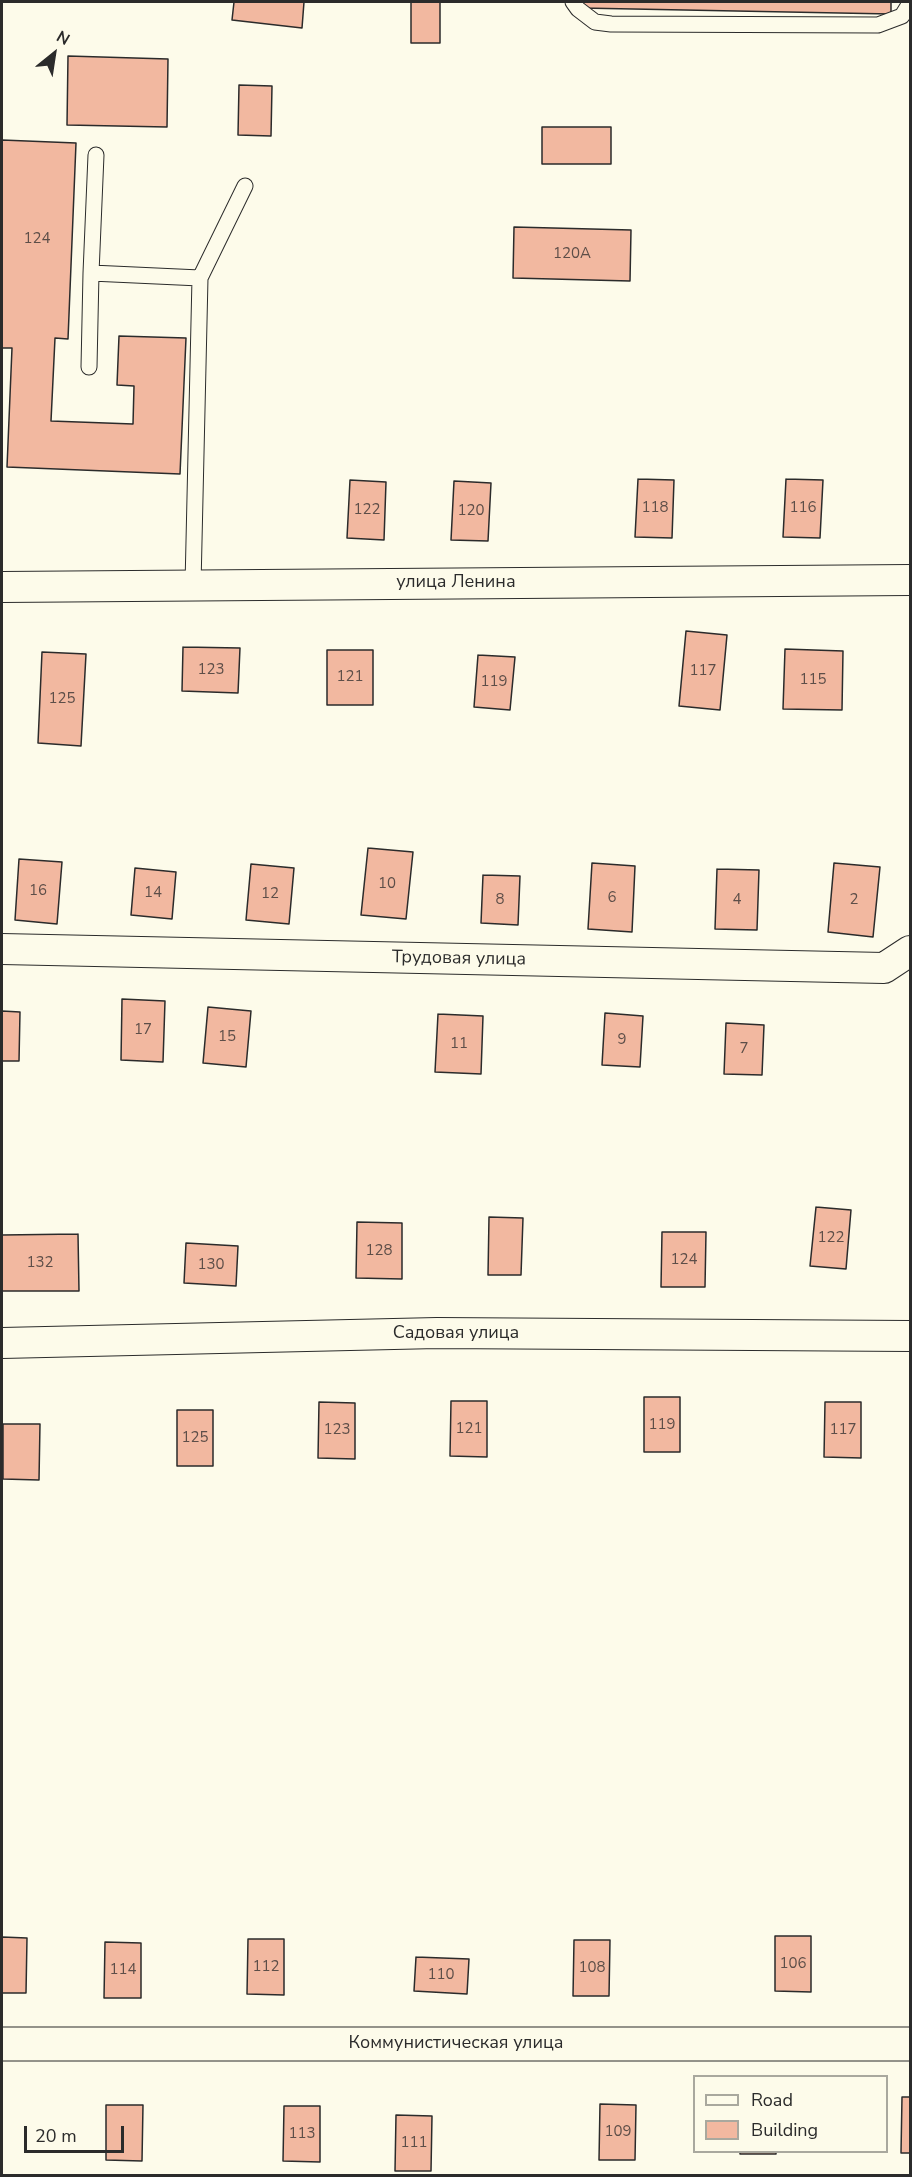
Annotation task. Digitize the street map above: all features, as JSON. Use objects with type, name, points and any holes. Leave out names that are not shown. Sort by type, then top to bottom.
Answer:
[{"type":"street","name":"улица Ленина","points":[[2,587],[910,580]]},
{"type":"street","name":"Трудовая улица","points":[[2,949],[884,968],[910,951]]},
{"type":"street","name":"Садовая улица","points":[[2,1343],[437,1333],[910,1336]]},
{"type":"street","name":"Коммунистическая улица","points":[[2,2044],[910,2044]]},
{"type":"lane","points":[[573,2],[578,9],[595,22],[610,24],[878,26],[902,16],[910,3]]},
{"type":"lane","points":[[89,367],[96,155]]},
{"type":"lane","points":[[193,585],[200,278],[245,186]]},
{"type":"lane","points":[[92,273],[200,278]]},
{"type":"building","points":[[234,2],[304,2],[302,28],[232,20]]},
{"type":"building","points":[[411,2],[440,2],[440,43],[411,43]]},
{"type":"building","points":[[581,2],[891,2],[891,14],[581,8]]},
{"type":"building","points":[[68,56],[168,59],[167,127],[67,125]]},
{"type":"building","points":[[239,85],[272,86],[271,136],[238,135]]},
{"type":"building","points":[[542,127],[611,127],[611,164],[542,164]]},
{"type":"building","points":[[2,140],[76,143],[68,339],[55,338],[51,421],[133,424],[134,386],[117,385],[119,336],[186,338],[180,474],[7,467],[12,348],[2,348]]},
{"type":"building","points":[[514,227],[631,230],[630,281],[513,278]]},
{"type":"building","points":[[638,479],[674,480],[672,538],[635,537]]},
{"type":"building","points":[[786,479],[823,480],[820,538],[783,537]]},
{"type":"building","points":[[350,480],[386,482],[384,540],[347,538]]},
{"type":"building","points":[[454,481],[491,483],[488,541],[451,540]]},
{"type":"building","points":[[686,631],[727,635],[720,710],[679,706]]},
{"type":"building","points":[[183,647],[240,648],[238,693],[182,691]]},
{"type":"building","points":[[785,649],[843,651],[842,710],[783,709]]},
{"type":"building","points":[[327,650],[373,650],[373,705],[327,705]]},
{"type":"building","points":[[42,652],[86,654],[81,746],[38,743]]},
{"type":"building","points":[[478,655],[515,657],[510,710],[474,707]]},
{"type":"building","points":[[368,848],[413,852],[406,919],[361,915]]},
{"type":"building","points":[[19,859],[62,862],[57,924],[15,920]]},
{"type":"building","points":[[592,863],[635,866],[632,932],[588,929]]},
{"type":"building","points":[[834,863],[880,867],[873,937],[828,932]]},
{"type":"building","points":[[251,864],[294,868],[289,924],[246,920]]},
{"type":"building","points":[[135,868],[176,872],[172,919],[131,915]]},
{"type":"building","points":[[717,869],[759,870],[757,930],[715,929]]},
{"type":"building","points":[[483,875],[520,876],[518,925],[481,923]]},
{"type":"building","points":[[122,999],[165,1001],[163,1062],[121,1060]]},
{"type":"building","points":[[208,1007],[251,1011],[246,1067],[203,1063]]},
{"type":"building","points":[[2,1011],[20,1012],[19,1061],[2,1061]]},
{"type":"building","points":[[605,1013],[643,1016],[640,1067],[602,1065]]},
{"type":"building","points":[[438,1014],[483,1016],[481,1074],[435,1072]]},
{"type":"building","points":[[726,1023],[764,1025],[762,1075],[724,1074]]},
{"type":"building","points":[[816,1207],[851,1210],[846,1269],[810,1266]]},
{"type":"building","points":[[489,1217],[523,1218],[521,1275],[488,1275]]},
{"type":"building","points":[[357,1222],[402,1223],[402,1279],[356,1278]]},
{"type":"building","points":[[662,1232],[706,1232],[705,1287],[661,1287]]},
{"type":"building","points":[[78,1234],[79,1291],[2,1291],[2,1235]]},
{"type":"building","points":[[186,1243],[238,1246],[236,1286],[184,1283]]},
{"type":"building","points":[[644,1397],[680,1397],[680,1452],[644,1452]]},
{"type":"building","points":[[451,1401],[487,1401],[487,1457],[450,1456]]},
{"type":"building","points":[[319,1402],[355,1403],[355,1459],[318,1458]]},
{"type":"building","points":[[825,1402],[861,1402],[861,1458],[824,1457]]},
{"type":"building","points":[[177,1410],[213,1410],[213,1466],[177,1466]]},
{"type":"building","points":[[3,1424],[40,1424],[39,1480],[3,1479]]},
{"type":"building","points":[[775,1936],[811,1936],[811,1992],[775,1991]]},
{"type":"building","points":[[2,1937],[27,1938],[26,1993],[2,1993]]},
{"type":"building","points":[[248,1939],[284,1939],[284,1995],[247,1994]]},
{"type":"building","points":[[574,1940],[610,1940],[609,1996],[573,1996]]},
{"type":"building","points":[[105,1942],[141,1943],[141,1998],[104,1998]]},
{"type":"building","points":[[416,1957],[469,1959],[467,1994],[414,1991]]},
{"type":"building","points":[[902,2097],[910,2097],[910,2153],[901,2153]]},
{"type":"building","points":[[600,2104],[636,2105],[635,2160],[599,2160]]},
{"type":"building","points":[[106,2105],[143,2105],[142,2161],[106,2160]]},
{"type":"building","points":[[284,2106],[320,2106],[320,2162],[283,2161]]},
{"type":"building","points":[[396,2115],[432,2116],[431,2171],[395,2171]]},
{"type":"building","points":[[740,2153],[776,2153],[776,2154]]}]
